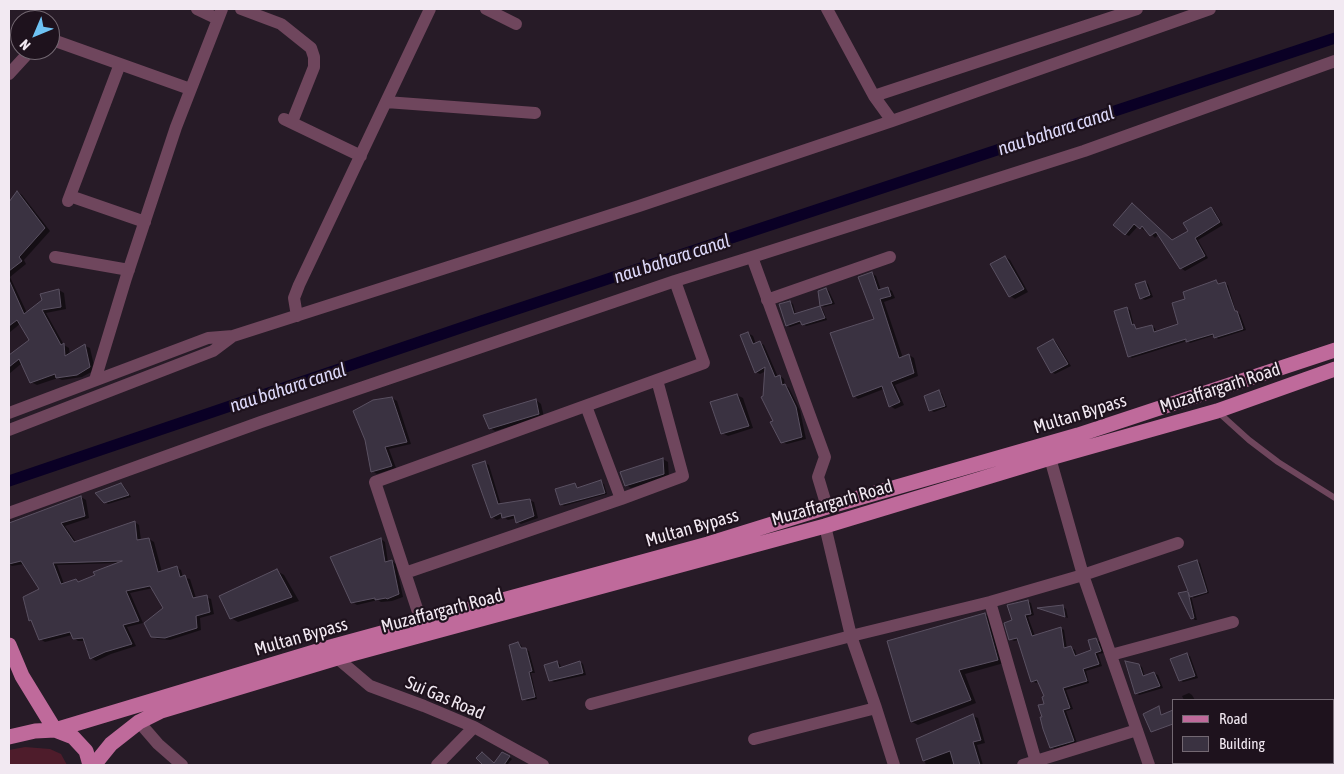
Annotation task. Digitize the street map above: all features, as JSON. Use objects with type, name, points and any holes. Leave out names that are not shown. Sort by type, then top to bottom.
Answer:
[{"type":"main road","name":"Multan Bypass","points":[[9,737],[35,731],[54,730],[334,646],[424,629],[827,507],[1078,435],[1335,350]]},
{"type":"main road","name":"Muzaffargarh Road","points":[[92,765],[111,744],[139,722],[161,711],[337,658],[424,629],[824,526],[1050,458],[1217,411],[1335,369]]},
{"type":"main road","points":[[9,645],[22,676],[54,730],[73,737],[86,751],[92,765]]},
{"type":"street","points":[[95,380],[129,270],[190,89],[220,14],[198,9]]},
{"type":"street","points":[[241,9],[281,24],[311,48],[314,57],[314,67],[288,120],[361,156]]},
{"type":"street","points":[[297,316],[294,298],[299,285],[430,9]]},
{"type":"street","points":[[486,9],[516,24]]},
{"type":"street","points":[[827,9],[874,96],[892,121]]},
{"type":"street","points":[[874,96],[1137,9]]},
{"type":"street","points":[[9,413],[208,338],[234,336],[639,206],[892,121],[1210,9]]},
{"type":"street","points":[[60,43],[190,89]]},
{"type":"street","points":[[9,513],[261,422],[675,281],[1084,151],[1335,61]]},
{"type":"street","points":[[120,64],[69,199],[145,222]]},
{"type":"street","points":[[386,102],[535,113]]},
{"type":"street","points":[[752,256],[825,457],[818,477],[827,507]]},
{"type":"street","points":[[55,257],[129,270]]},
{"type":"street","points":[[767,300],[890,257]]},
{"type":"street","points":[[424,629],[375,482],[704,363],[675,281]]},
{"type":"street","points":[[9,429],[213,351],[234,336]]},
{"type":"street","points":[[405,574],[683,476],[657,380]]},
{"type":"street","points":[[34,403],[39,418]]},
{"type":"street","points":[[586,406],[621,499]]},
{"type":"street","points":[[1050,458],[1083,574],[1149,765]]},
{"type":"street","points":[[824,526],[851,636],[894,765]]},
{"type":"street","points":[[591,704],[990,602],[1178,543]]},
{"type":"street","points":[[990,602],[1036,762]]},
{"type":"street","points":[[1111,655],[1233,622]]},
{"type":"street","name":"Sui Gas Road","points":[[337,658],[370,686],[474,727],[543,765]]},
{"type":"street","points":[[754,739],[876,708]]},
{"type":"street","points":[[139,722],[158,744],[182,765]]},
{"type":"street","points":[[437,765],[474,727]]},
{"type":"street","points":[[1022,765],[1137,730]]},
{"type":"lane","points":[[1217,411],[1249,440],[1278,462],[1335,498]]},
{"type":"shaded area","points":[[25,747],[50,749],[61,754],[67,765],[9,765],[9,750]]},
{"type":"building","points":[[17,191],[45,228],[19,257],[22,261],[9,271],[9,202]]},
{"type":"building","points":[[1132,203],[1172,240],[1188,231],[1183,223],[1211,207],[1220,222],[1195,238],[1205,256],[1180,269],[1156,232],[1150,236],[1142,226],[1140,229],[1134,224],[1125,235],[1113,225]]},
{"type":"building","points":[[1005,256],[1024,289],[1009,297],[990,264]]},
{"type":"building","points":[[872,272],[878,290],[888,287],[891,296],[880,299],[899,358],[909,354],[914,373],[891,382],[900,402],[889,407],[882,386],[853,397],[830,333],[874,319],[858,277]]},
{"type":"building","points":[[9,280],[24,314],[42,300],[40,294],[59,289],[61,307],[42,310],[61,345],[64,343],[65,356],[85,344],[90,367],[77,375],[56,378],[55,374],[30,383],[19,359],[9,367],[9,355],[29,340],[17,320],[9,326]]},
{"type":"building","points":[[1216,280],[1218,284],[1225,282],[1243,329],[1214,338],[1213,334],[1186,342],[1186,339],[1128,357],[1114,311],[1127,307],[1132,325],[1134,324],[1136,329],[1152,325],[1154,332],[1178,324],[1172,303],[1185,299],[1183,292]]},
{"type":"building","points":[[1145,281],[1150,295],[1140,299],[1135,284]]},
{"type":"building","points":[[826,288],[832,303],[820,306],[818,291]]},
{"type":"building","points":[[790,301],[794,314],[820,306],[825,318],[802,325],[800,321],[786,326],[779,304]]},
{"type":"building","points":[[748,332],[753,344],[760,341],[775,377],[780,375],[782,385],[785,384],[796,407],[802,437],[781,443],[770,422],[773,421],[761,397],[763,396],[765,367],[755,373],[740,335]]},
{"type":"building","points":[[1053,339],[1068,364],[1051,373],[1037,348]]},
{"type":"building","points":[[939,390],[945,406],[929,411],[924,396]]},
{"type":"building","points":[[737,394],[749,426],[721,434],[710,402]]},
{"type":"building","points":[[392,397],[407,442],[385,447],[392,466],[371,472],[365,440],[353,411],[373,400]]},
{"type":"building","points":[[536,399],[539,414],[489,429],[483,415]]},
{"type":"building","points":[[663,458],[664,474],[625,486],[620,472]]},
{"type":"building","points":[[485,461],[498,504],[530,499],[534,516],[516,523],[514,515],[502,518],[501,513],[491,518],[472,465]]},
{"type":"building","points":[[601,480],[605,493],[560,505],[555,489],[575,483],[577,488]]},
{"type":"building","points":[[121,483],[129,495],[104,503],[95,493]]},
{"type":"building","points":[[81,496],[85,516],[61,523],[74,542],[135,521],[137,540],[149,538],[158,572],[177,566],[180,577],[185,575],[193,598],[207,595],[210,612],[196,616],[197,628],[165,638],[151,637],[144,623],[163,608],[150,586],[126,591],[139,621],[123,625],[132,644],[105,652],[90,659],[83,638],[73,639],[70,632],[39,640],[31,620],[29,621],[23,597],[39,589],[21,561],[9,564],[9,523]],"holes":[[[122,561],[93,572],[95,575],[78,582],[76,579],[61,584],[53,563]]]},
{"type":"building","points":[[381,538],[385,562],[392,560],[399,594],[387,599],[375,600],[375,598],[351,603],[330,557]]},
{"type":"building","points":[[1197,560],[1207,592],[1190,597],[1188,592],[1194,618],[1191,619],[1178,593],[1188,591],[1178,566]]},
{"type":"building","points":[[277,569],[292,597],[230,619],[219,596]]},
{"type":"building","points":[[1028,600],[1031,614],[1025,615],[1032,636],[1061,627],[1064,648],[1071,646],[1075,656],[1091,650],[1088,640],[1096,638],[1101,651],[1095,653],[1099,664],[1083,669],[1087,681],[1063,688],[1070,708],[1063,710],[1074,741],[1050,748],[1043,729],[1038,705],[1044,704],[1042,697],[1044,696],[1037,680],[1031,682],[1017,638],[1009,640],[1004,623],[1012,620],[1007,605]]},
{"type":"building","points":[[1063,605],[1065,617],[1037,608]]},
{"type":"building","points":[[985,613],[998,660],[959,670],[971,700],[911,722],[887,641]]},
{"type":"building","points":[[518,642],[521,648],[526,648],[532,671],[529,672],[535,697],[522,700],[509,645]]},
{"type":"building","points":[[1187,653],[1195,676],[1179,681],[1170,659]]},
{"type":"building","points":[[557,661],[559,668],[580,661],[583,673],[549,681],[544,665]]},
{"type":"building","points":[[1125,661],[1139,664],[1143,676],[1154,672],[1160,686],[1135,694]]},
{"type":"building","points":[[1159,706],[1161,715],[1172,710],[1172,724],[1151,732],[1143,714]]},
{"type":"building","points":[[973,714],[981,740],[973,742],[980,765],[954,765],[950,751],[923,761],[916,739]]},
{"type":"building","points":[[482,752],[494,763],[502,752],[510,756],[504,765],[483,765],[476,758]]},
{"type":"waterway","name":"nau bahara canal","points":[[9,481],[481,321],[1335,38]]}]
